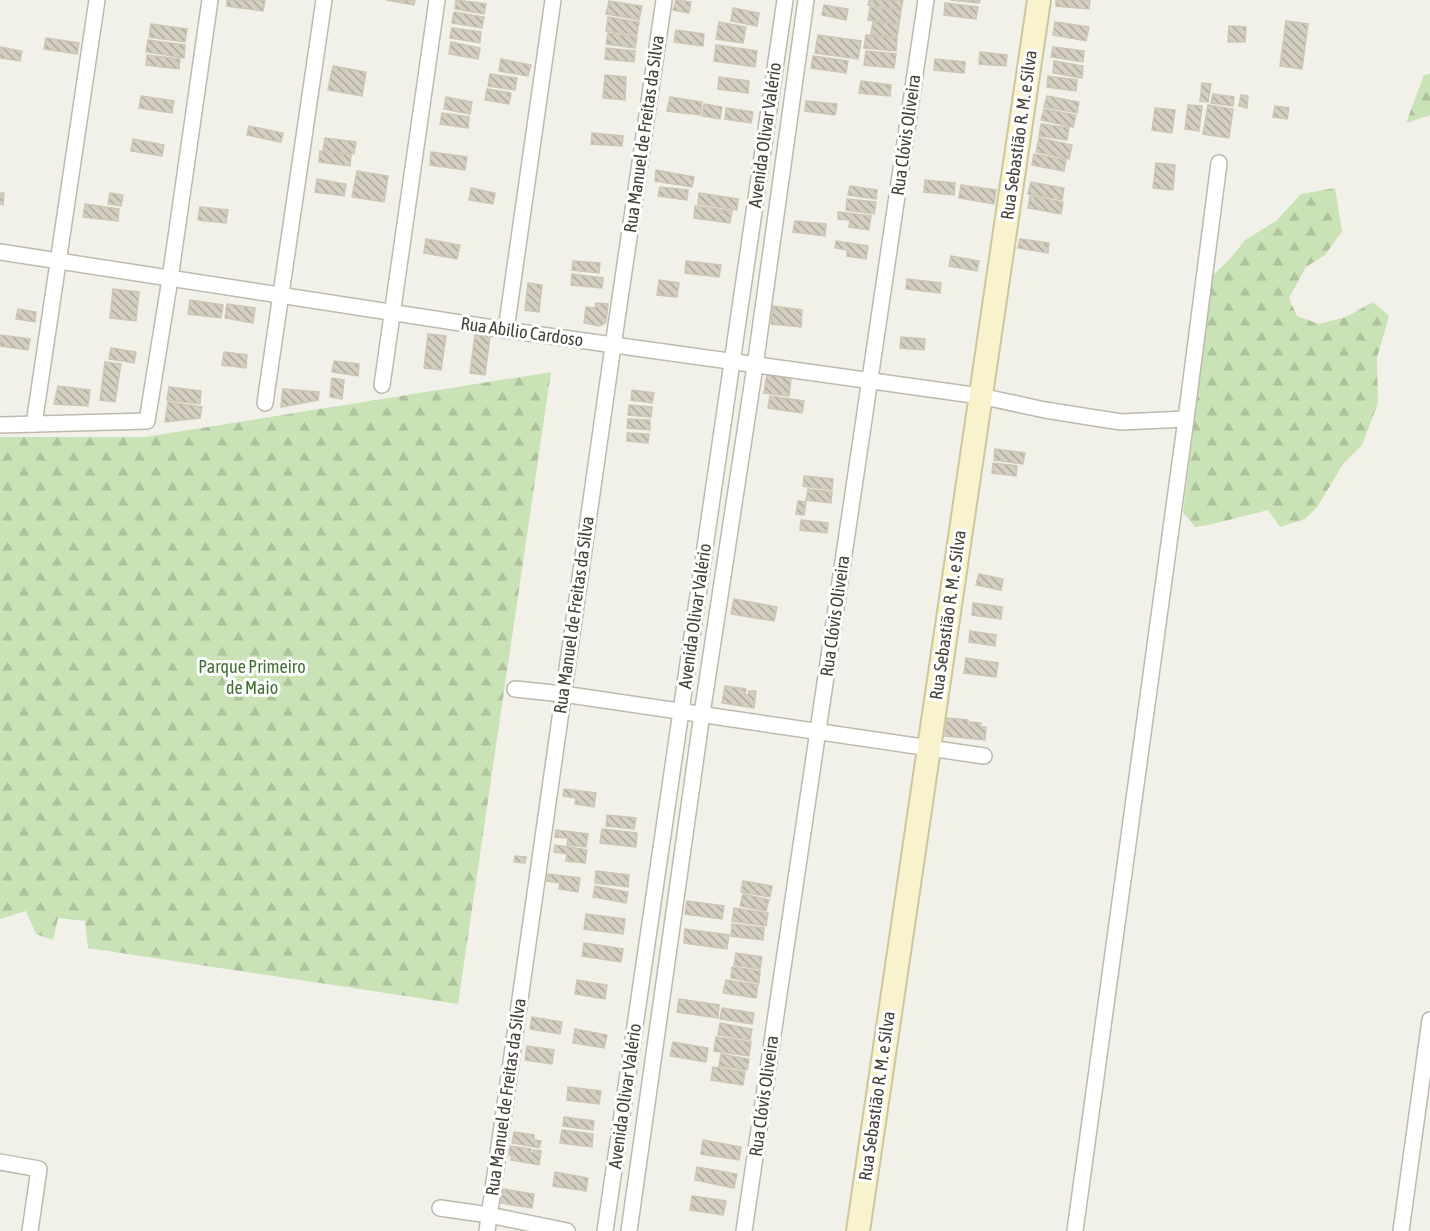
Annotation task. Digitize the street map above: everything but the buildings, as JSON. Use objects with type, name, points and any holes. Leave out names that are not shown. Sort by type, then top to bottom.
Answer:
[{"type":"street","points":[[34,424],[97,0]]},
{"type":"street","points":[[0,425],[147,422],[210,0]]},
{"type":"street","points":[[265,403],[324,0]]},
{"type":"street","points":[[382,385],[437,0]]},
{"type":"street","points":[[506,330],[553,0]]},
{"type":"street","name":"Rua Manuel de Freitas da Silva","points":[[487,1231],[664,0]]},
{"type":"street","name":"Avenida Olivar Valério","points":[[605,1231],[785,0]]},
{"type":"street","points":[[629,1231],[806,0]]},
{"type":"street","name":"Rua Clóvis Oliveira","points":[[744,1231],[926,0]]},
{"type":"street","name":"Rua Sebastião R. M. e Silva","points":[[858,1231],[1039,0]]},
{"type":"street","points":[[1075,1231],[1219,163]]},
{"type":"street","name":"Rua Abilio Cardoso","points":[[0,252],[613,346],[980,396],[1045,410],[1120,422],[1186,419]]},
{"type":"street","points":[[515,689],[563,694],[984,756]]},
{"type":"street","points":[[1401,1231],[1430,1020]]},
{"type":"street","points":[[0,1162],[39,1168],[30,1231]]},
{"type":"street","points":[[440,1208],[489,1215],[567,1231]]},
{"type":"green space","points":[[1430,74],[1430,115],[1406,123],[1424,75]]},
{"type":"green space","points":[[1335,188],[1342,231],[1325,255],[1306,267],[1289,298],[1297,316],[1319,324],[1346,317],[1373,302],[1389,316],[1377,358],[1378,403],[1362,445],[1343,464],[1318,506],[1305,519],[1280,527],[1268,510],[1195,527],[1183,512],[1213,275],[1245,240],[1276,221],[1301,194]]},
{"type":"green space","name":"Parque Primeiro de Maio","points":[[551,372],[458,1004],[88,948],[85,921],[58,918],[53,940],[36,934],[26,911],[0,919],[0,437],[145,437]]}]
